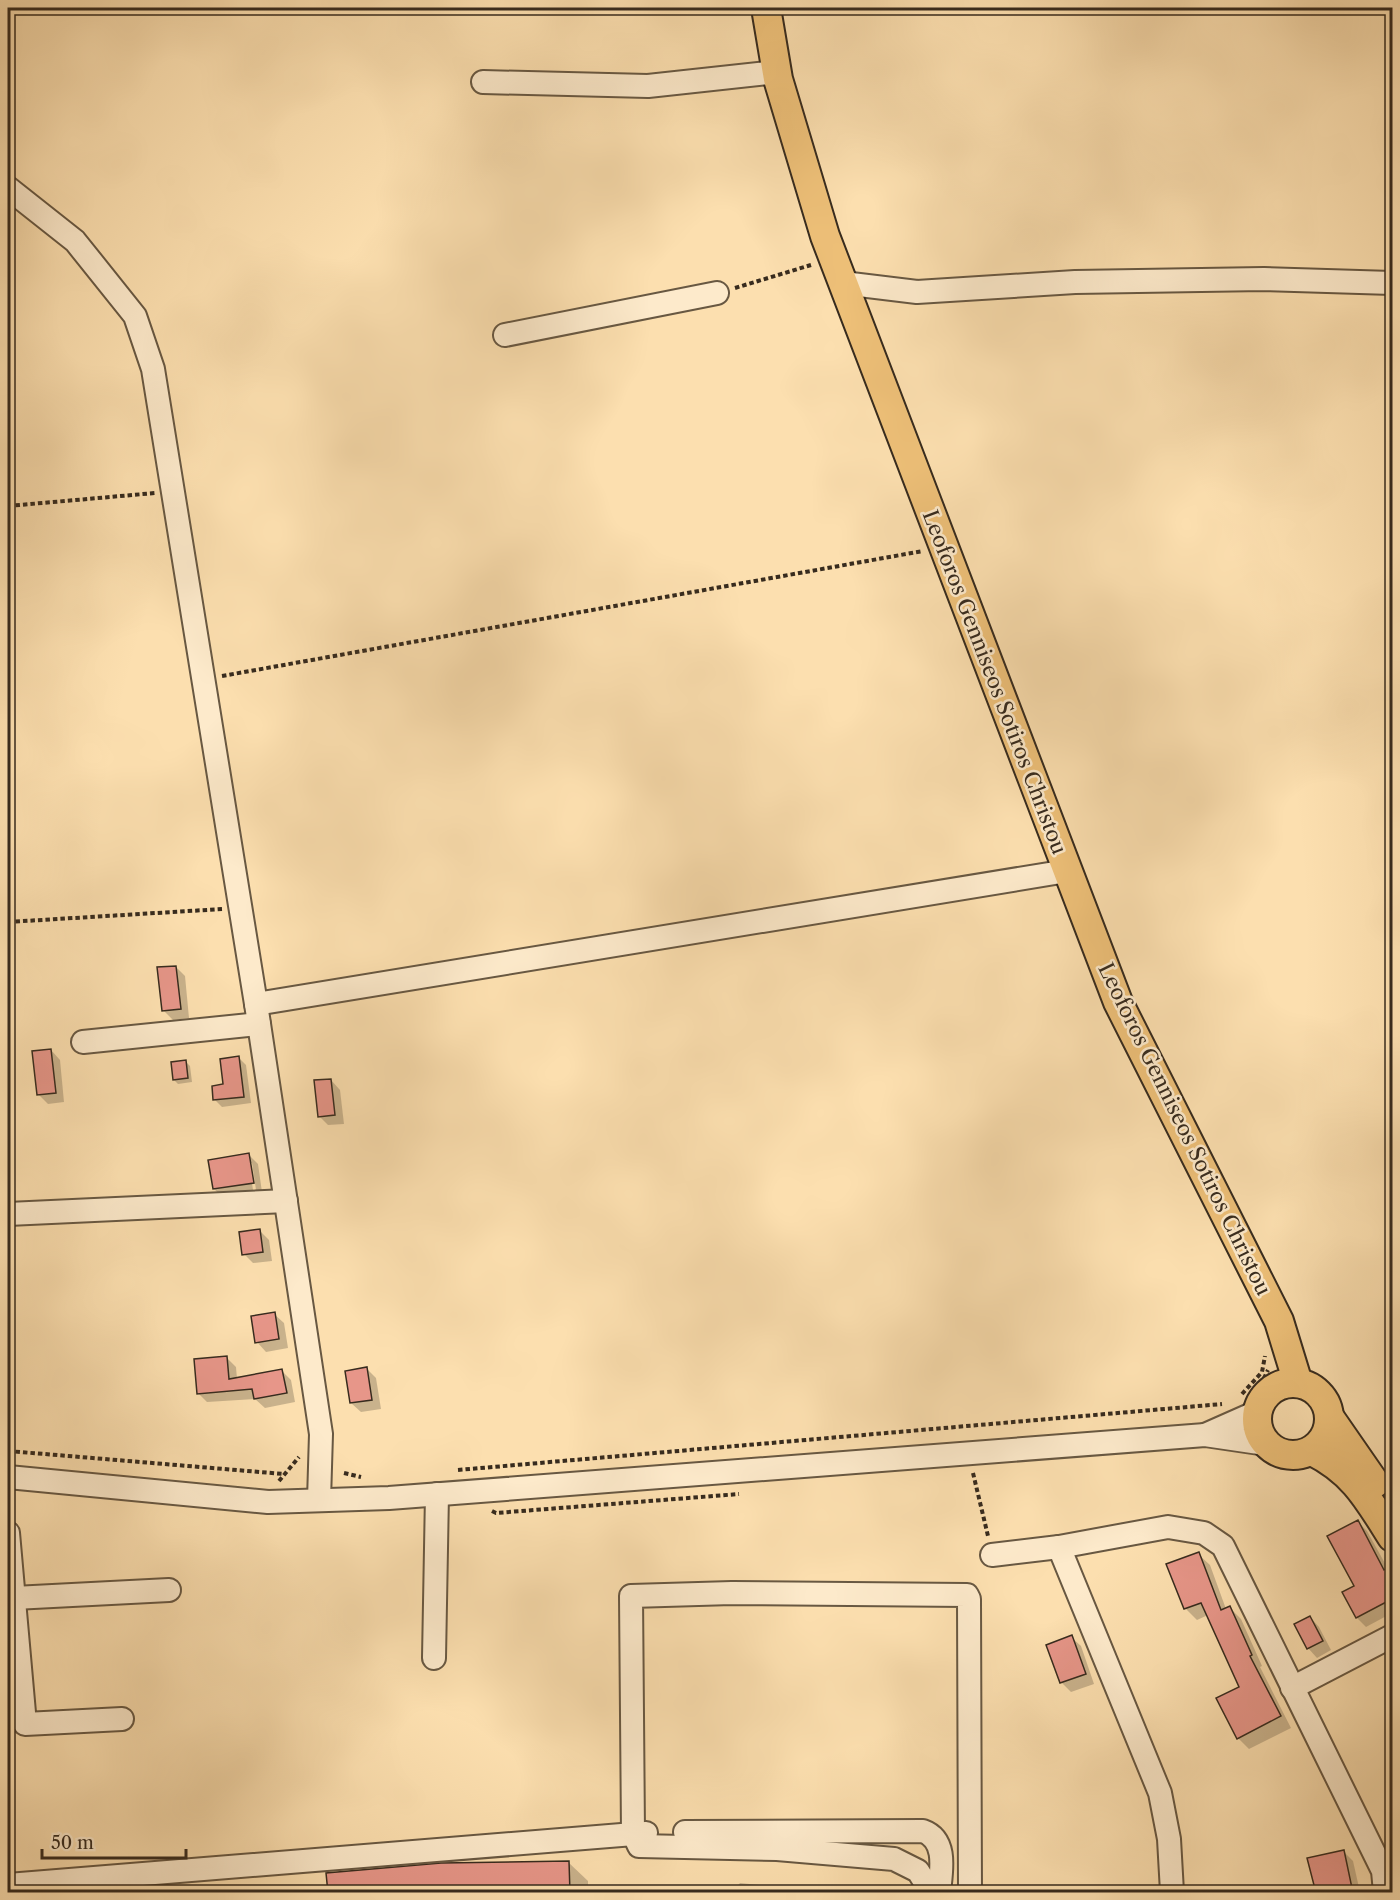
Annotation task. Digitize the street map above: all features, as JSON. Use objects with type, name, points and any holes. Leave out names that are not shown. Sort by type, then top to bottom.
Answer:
[{"type":"main road","name":"Leoforos Genniseos Sotiros Christou","points":[[766,8],[777,72],[838,271],[1118,1002],[1274,1344],[1287,1384]]},
{"type":"main road","points":[[1387,1543],[1360,1486],[1335,1463],[1268,1451],[1247,1405],[1287,1384],[1308,1385],[1324,1399],[1330,1418],[1392,1507]]},
{"type":"main road","points":[[1309,1460],[1325,1437],[1330,1418]]},
{"type":"street","points":[[483,82],[648,86],[777,72]]},
{"type":"street","points":[[8,188],[75,241],[135,316],[153,369],[201,679],[257,1014],[321,1434],[319,1500]]},
{"type":"street","points":[[838,271],[917,292],[1075,282],[1264,279],[1392,283]]},
{"type":"street","points":[[505,335],[717,293]]},
{"type":"street","points":[[83,1042],[257,1014],[1067,871]]},
{"type":"street","points":[[8,1214],[286,1201]]},
{"type":"street","points":[[1205,1435],[1247,1405]]},
{"type":"street","points":[[8,1477],[268,1502],[437,1494],[1205,1435],[1268,1451]]},
{"type":"street","points":[[434,1658],[437,1494]]},
{"type":"street","points":[[992,1555],[1059,1547],[1168,1527],[1204,1533],[1222,1546],[1383,1871],[1385,1893]]},
{"type":"street","points":[[8,1533],[25,1724],[122,1719]]},
{"type":"street","points":[[1059,1547],[1160,1793],[1169,1839],[1172,1893]]},
{"type":"street","points":[[14,1598],[169,1590]]},
{"type":"street","points":[[931,1893],[918,1871],[894,1859],[777,1849],[639,1846],[633,1833],[631,1596],[732,1593],[963,1594],[969,1599],[970,1893]]},
{"type":"street","points":[[1292,1688],[1392,1636]]},
{"type":"street","points":[[8,1885],[633,1833],[923,1831],[929,1833],[938,1844],[942,1859],[939,1893]]},
{"type":"path","points":[[717,293],[838,271]]},
{"type":"path","points":[[8,506],[171,491]]},
{"type":"path","points":[[201,679],[944,547]]},
{"type":"path","points":[[8,922],[239,908]]},
{"type":"path","points":[[1247,1405],[1248,1391],[1262,1372],[1274,1344]]},
{"type":"path","points":[[448,1471],[1228,1403]]},
{"type":"path","points":[[8,1450],[285,1474],[300,1454]]},
{"type":"path","points":[[1268,1451],[1285,1466],[1309,1460]]},
{"type":"path","points":[[972,1467],[992,1555]]},
{"type":"path","points":[[344,1473],[367,1478]]},
{"type":"path","points":[[1387,1543],[1392,1569]]},
{"type":"building","points":[[176,966],[181,1009],[162,1011],[157,967]]},
{"type":"building","points":[[51,1049],[56,1093],[37,1095],[32,1051]]},
{"type":"building","points":[[239,1056],[244,1097],[213,1100],[212,1086],[223,1084],[220,1059]]},
{"type":"building","points":[[186,1060],[188,1078],[173,1080],[171,1062]]},
{"type":"building","points":[[331,1079],[335,1115],[318,1117],[314,1080]]},
{"type":"building","points":[[249,1153],[254,1183],[213,1189],[208,1160]]},
{"type":"building","points":[[260,1229],[263,1252],[242,1255],[239,1232]]},
{"type":"building","points":[[275,1312],[279,1339],[255,1343],[251,1316]]},
{"type":"building","points":[[227,1356],[229,1379],[282,1369],[287,1393],[254,1399],[252,1389],[197,1394],[194,1359]]},
{"type":"building","points":[[367,1367],[372,1400],[350,1403],[345,1371]]},
{"type":"building","points":[[1358,1520],[1384,1570],[1387,1568],[1392,1579],[1392,1599],[1356,1618],[1342,1592],[1354,1586],[1327,1536]]},
{"type":"building","points":[[1199,1552],[1221,1610],[1230,1606],[1252,1655],[1250,1656],[1281,1716],[1237,1739],[1216,1698],[1239,1687],[1201,1603],[1184,1609],[1166,1564]]},
{"type":"building","points":[[1310,1616],[1323,1641],[1307,1649],[1294,1624]]},
{"type":"building","points":[[1072,1635],[1086,1674],[1060,1683],[1046,1645]]},
{"type":"building","points":[[1344,1850],[1352,1888],[1316,1893],[1307,1858]]},
{"type":"building","points":[[569,1861],[570,1893],[328,1893],[326,1873],[441,1863]]}]
